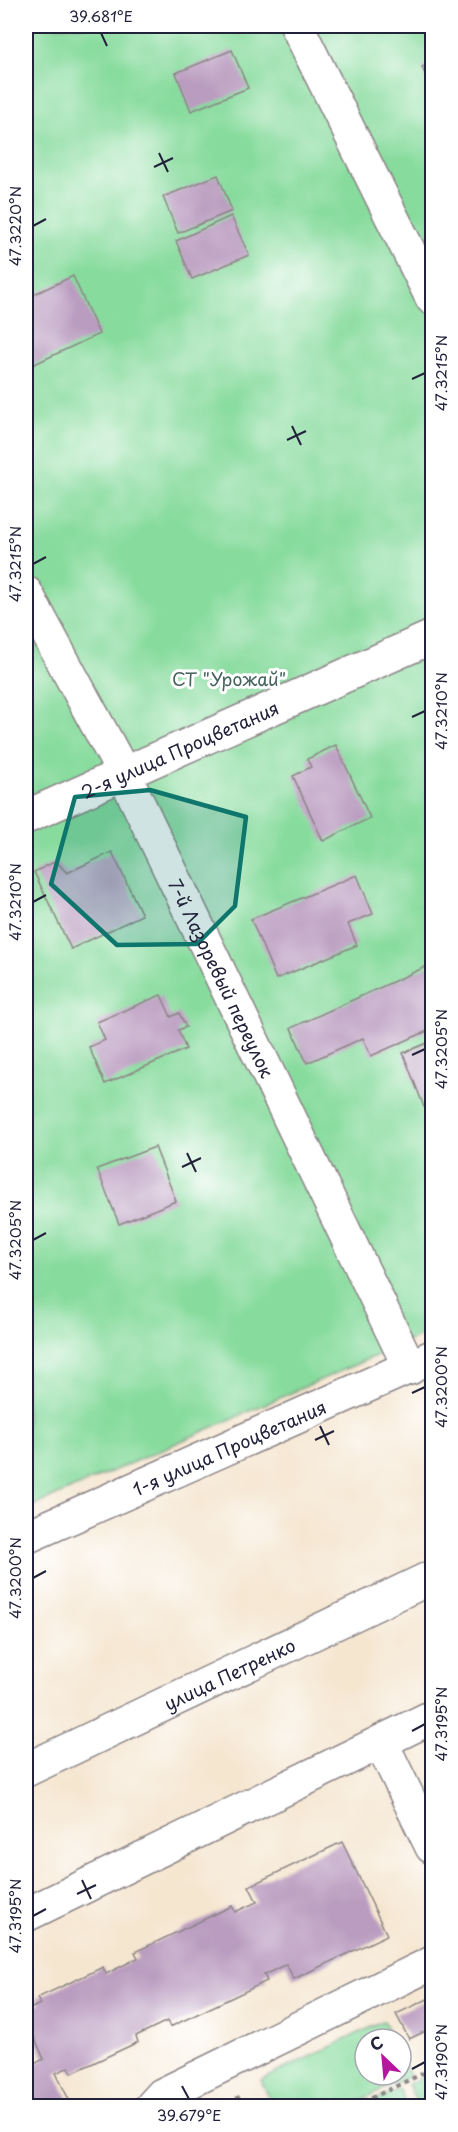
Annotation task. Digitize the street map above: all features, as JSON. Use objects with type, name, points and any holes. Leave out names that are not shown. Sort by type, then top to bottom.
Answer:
[{"type":"street","points":[[297,26],[432,298]]},
{"type":"street","name":"7-й Лазоревый переулок","points":[[26,593],[124,774],[421,1363]]},
{"type":"street","name":"2-я улица Процветания","points":[[26,817],[432,637]]},
{"type":"street","name":"1-я улица Процветания","points":[[26,1537],[421,1363]]},
{"type":"street","name":"улица Петренко","points":[[26,1770],[432,1577]]},
{"type":"street","points":[[26,1915],[432,1717]]},
{"type":"street","points":[[381,1742],[432,1847]]},
{"type":"street","points":[[152,2106],[162,2095],[432,1964]]},
{"type":"path","points":[[355,2106],[432,2069]]},
{"type":"highlighted area","points":[[150,790],[246,817],[235,906],[197,944],[117,945],[51,884],[75,797]]},
{"type":"green space","name":"СТ \"Урожай\"","points":[[26,26],[432,26],[432,1331],[26,1509]]},
{"type":"green space","points":[[384,2021],[387,2027],[371,2027]]},
{"type":"green space","points":[[353,2036],[353,2087],[388,2087],[349,2106],[273,2106],[261,2080]]},
{"type":"green space","points":[[429,2074],[432,2082],[432,2106],[418,2106],[409,2087],[413,2087],[413,2082]]},
{"type":"green space","points":[[399,2089],[407,2106],[362,2106]]},
{"type":"building","points":[[232,50],[248,88],[191,111],[176,73]]},
{"type":"building","points":[[432,62],[432,90],[422,67]]},
{"type":"building","points":[[218,175],[232,211],[178,233],[163,197]]},
{"type":"building","points":[[231,216],[249,255],[192,279],[176,241]]},
{"type":"building","points":[[73,276],[99,334],[26,368],[26,298]]},
{"type":"building","points":[[336,745],[370,818],[323,841],[293,776],[311,767],[307,759]]},
{"type":"building","points":[[112,852],[142,915],[71,949],[34,872],[56,861],[67,873]]},
{"type":"building","points":[[357,875],[373,914],[348,924],[357,945],[276,979],[251,919]]},
{"type":"building","points":[[432,964],[432,1029],[371,1056],[363,1038],[307,1063],[291,1028]]},
{"type":"building","points":[[161,995],[171,1017],[179,1013],[186,1027],[178,1030],[186,1049],[105,1084],[89,1047],[105,1040],[97,1022]]},
{"type":"building","points":[[432,1041],[432,1103],[424,1107],[403,1053]]},
{"type":"building","points":[[155,1147],[176,1201],[119,1224],[97,1169]]},
{"type":"building","points":[[342,1842],[387,1935],[294,1979],[286,1964],[264,1975],[267,1981],[170,2027],[167,2021],[136,2036],[138,2042],[72,2073],[69,2067],[56,2073],[72,2106],[26,2106],[26,2068],[44,2059],[26,2019],[26,2011],[40,2004],[37,1998],[103,1967],[106,1974],[138,1958],[135,1952],[232,1906],[235,1912],[257,1902],[249,1886]]},
{"type":"building","points":[[432,1997],[432,2028],[413,2037],[413,2027],[403,2027],[396,2014]]}]
